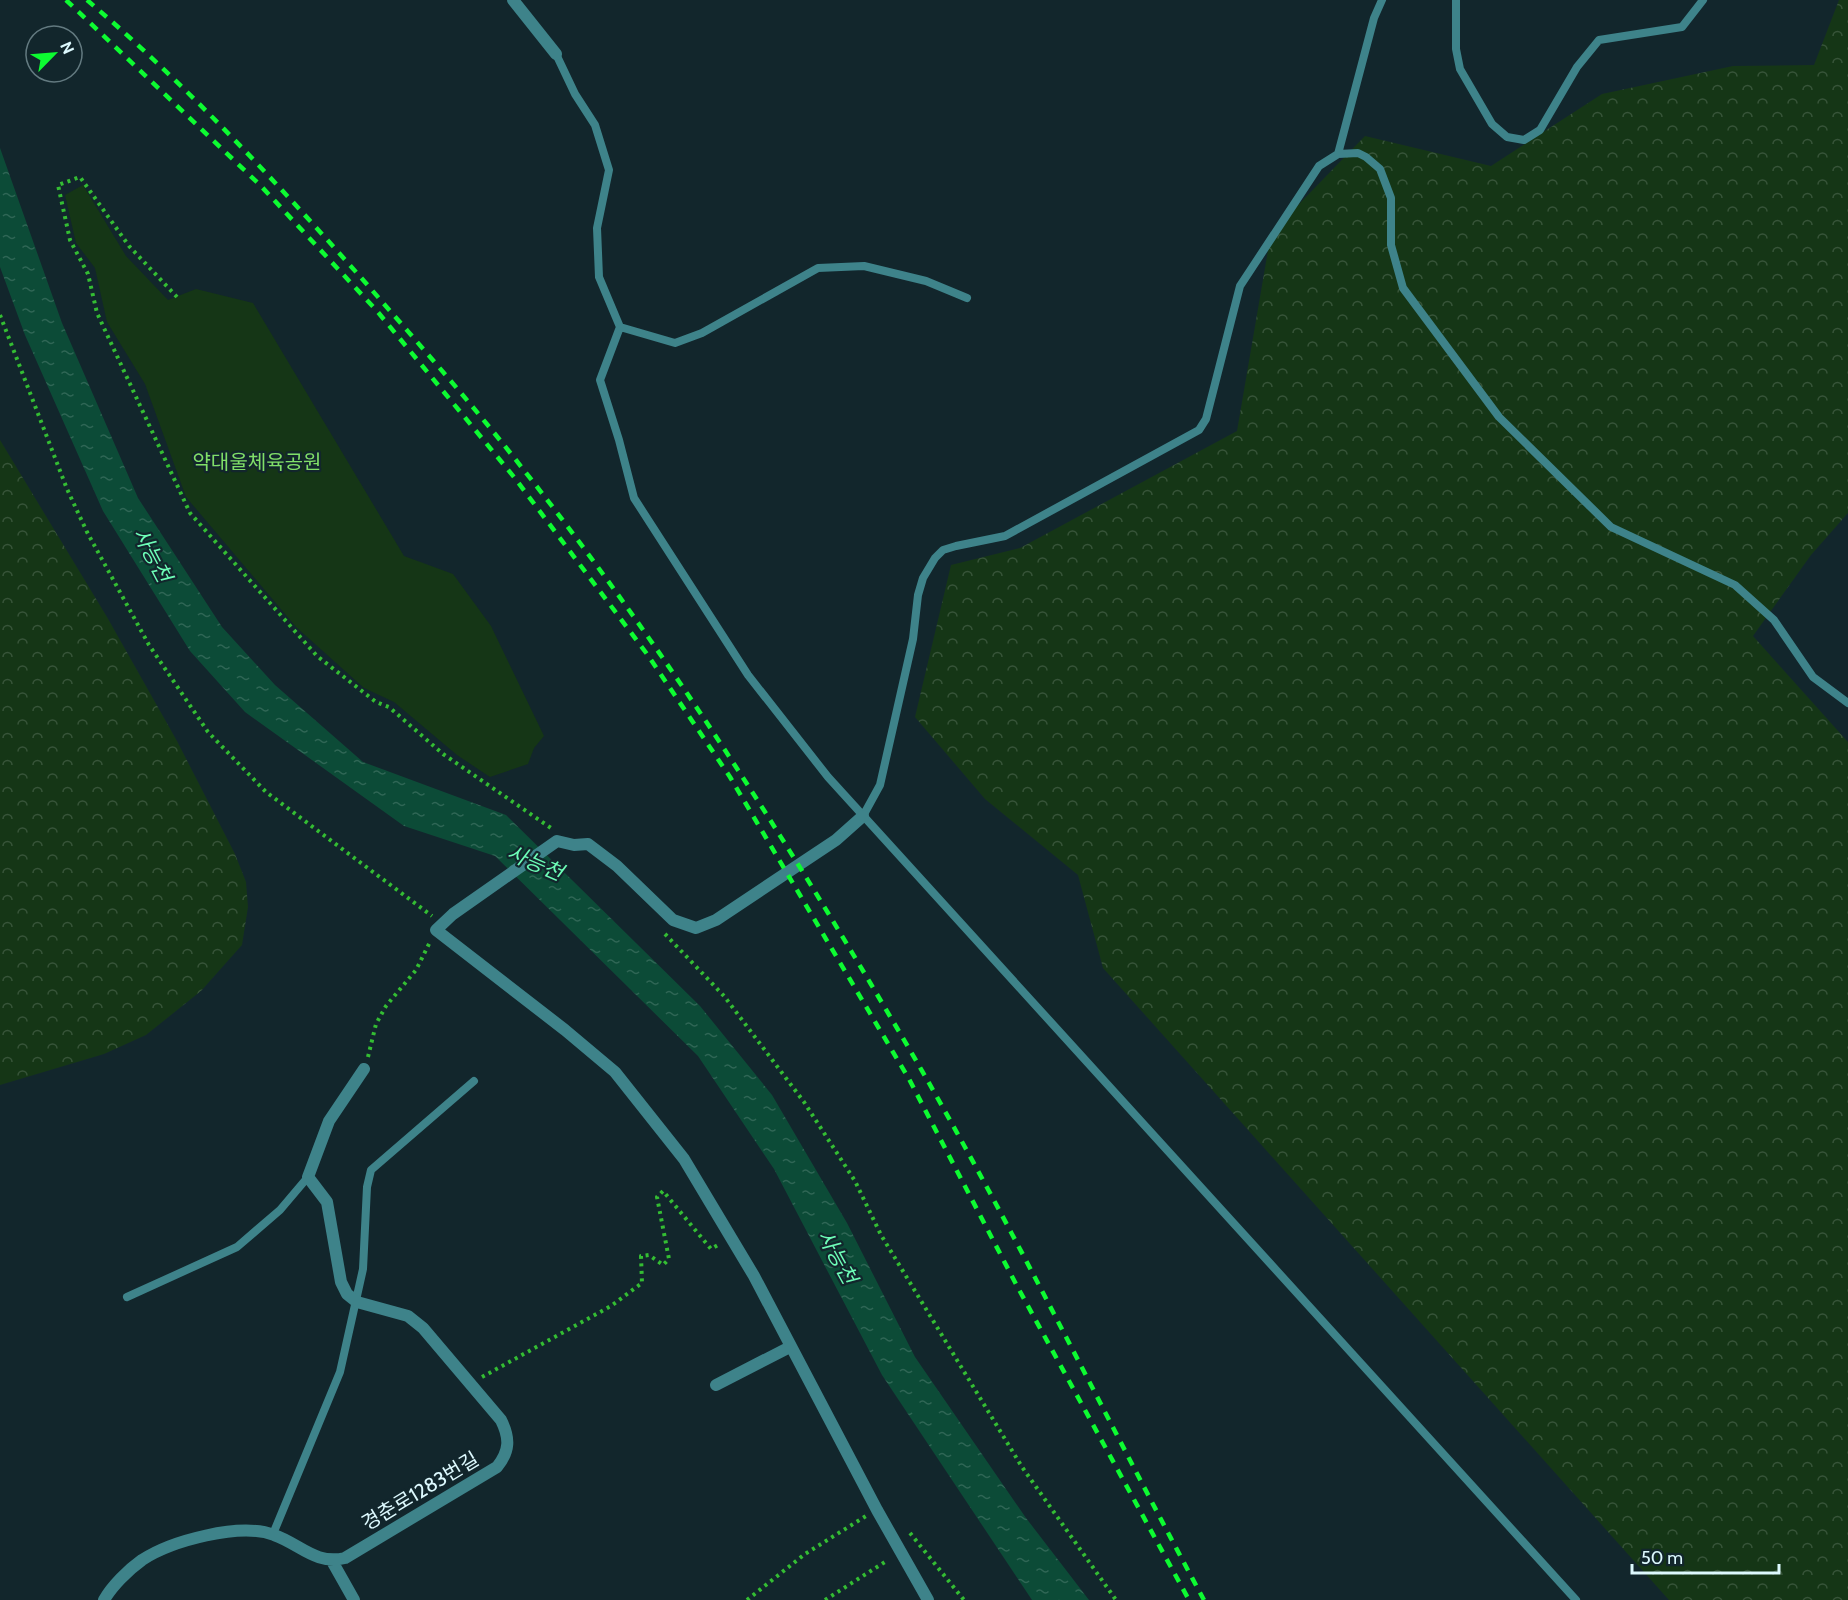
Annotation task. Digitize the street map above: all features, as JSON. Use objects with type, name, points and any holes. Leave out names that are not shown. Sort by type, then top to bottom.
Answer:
[{"type":"street","points":[[513,0],[556,54]]},
{"type":"street","points":[[863,816],[818,852],[716,920],[696,928],[673,921],[617,866],[588,844],[574,845],[556,841],[453,915],[436,930],[566,1030],[615,1072],[684,1159],[732,1237],[877,1510],[928,1600]]},
{"type":"street","points":[[357,1302],[347,1294],[341,1282],[327,1203],[308,1177],[329,1121],[364,1069]]},
{"type":"street","name":"경춘로1283번길","points":[[332,1561],[345,1558],[497,1467],[504,1459],[508,1445],[508,1434],[501,1420],[423,1328],[408,1316],[357,1302]]},
{"type":"street","points":[[716,1385],[790,1347]]},
{"type":"street","points":[[104,1600],[109,1591],[141,1561],[167,1548],[232,1530],[273,1534],[319,1558],[332,1561],[354,1600]]},
{"type":"lane","points":[[1338,154],[1374,18],[1382,0]]},
{"type":"lane","points":[[1456,0],[1456,49],[1460,69],[1492,124],[1507,137],[1524,140],[1540,130],[1577,67],[1599,40],[1682,27],[1702,0]]},
{"type":"lane","points":[[556,54],[575,94],[595,125],[609,170],[597,228],[599,277],[620,327],[600,380],[620,440],[634,498],[748,675],[828,777],[1576,1600]]},
{"type":"lane","points":[[863,816],[880,784],[913,639],[922,578],[935,558],[944,550],[956,546],[1005,536],[1199,430],[1206,419],[1240,286],[1319,166],[1338,154],[1358,153],[1380,168],[1391,198],[1391,245],[1403,288],[1499,417],[1611,527],[1735,585],[1750,597],[1774,620],[1813,677],[1848,703]]},
{"type":"lane","points":[[620,327],[675,342],[702,333],[818,268],[864,266],[926,281],[966,298]]},
{"type":"lane","points":[[273,1534],[340,1372],[363,1269],[367,1187],[371,1170],[474,1081]]},
{"type":"lane","points":[[128,1297],[237,1247],[280,1210],[308,1177]]},
{"type":"path","points":[[177,297],[129,246],[80,177],[58,185],[70,240],[88,274],[97,313],[190,513],[317,656],[376,702],[389,707],[443,754],[502,792],[574,845]]},
{"type":"path","points":[[657,925],[724,996],[804,1102],[855,1181],[881,1235],[1022,1467],[1116,1600]]},
{"type":"path","points":[[364,1069],[373,1045],[376,1024],[386,1006],[416,970],[436,930]]},
{"type":"path","points":[[470,1383],[611,1306],[642,1283],[641,1256],[649,1255],[663,1265],[669,1259],[657,1197],[663,1191],[711,1249],[732,1237]]},
{"type":"path","points":[[747,1600],[805,1554],[877,1510]]},
{"type":"path","points":[[825,1600],[901,1552]]},
{"type":"green space","points":[[1839,0],[1848,0],[1848,513],[1811,555],[1753,636],[1848,742],[1848,1600],[1669,1600],[1103,968],[1078,875],[985,799],[915,717],[951,565],[1020,548],[1237,431],[1271,233],[1365,136],[1491,166],[1602,94],[1733,66],[1814,65]]},
{"type":"green space","name":"약대울체육공원","points":[[83,185],[126,256],[168,300],[196,289],[253,303],[404,556],[453,574],[491,626],[544,736],[534,748],[528,764],[490,777],[457,755],[394,702],[364,688],[296,627],[186,497],[145,384],[107,322],[95,268],[76,243],[65,195]]},
{"type":"green space","points":[[0,440],[107,617],[177,741],[235,854],[246,882],[248,907],[242,945],[201,991],[146,1035],[104,1054],[0,1085]]},
{"type":"water","name":"사능천","points":[[0,148],[62,323],[138,498],[222,627],[275,685],[363,762],[506,815],[700,1006],[772,1095],[847,1223],[915,1357],[1026,1518],[1089,1600],[1032,1600],[882,1375],[774,1169],[698,1056],[495,856],[404,826],[245,712],[190,651],[103,511],[25,335],[0,267]]},
{"type":"railway","points":[[66,0],[261,186],[377,311],[514,477],[647,654],[730,777],[909,1079],[1017,1286],[1189,1600]]},
{"type":"railway","points":[[87,0],[196,100],[364,281],[523,469],[623,601],[716,737],[806,876],[933,1089],[1012,1234],[1204,1600]]}]
